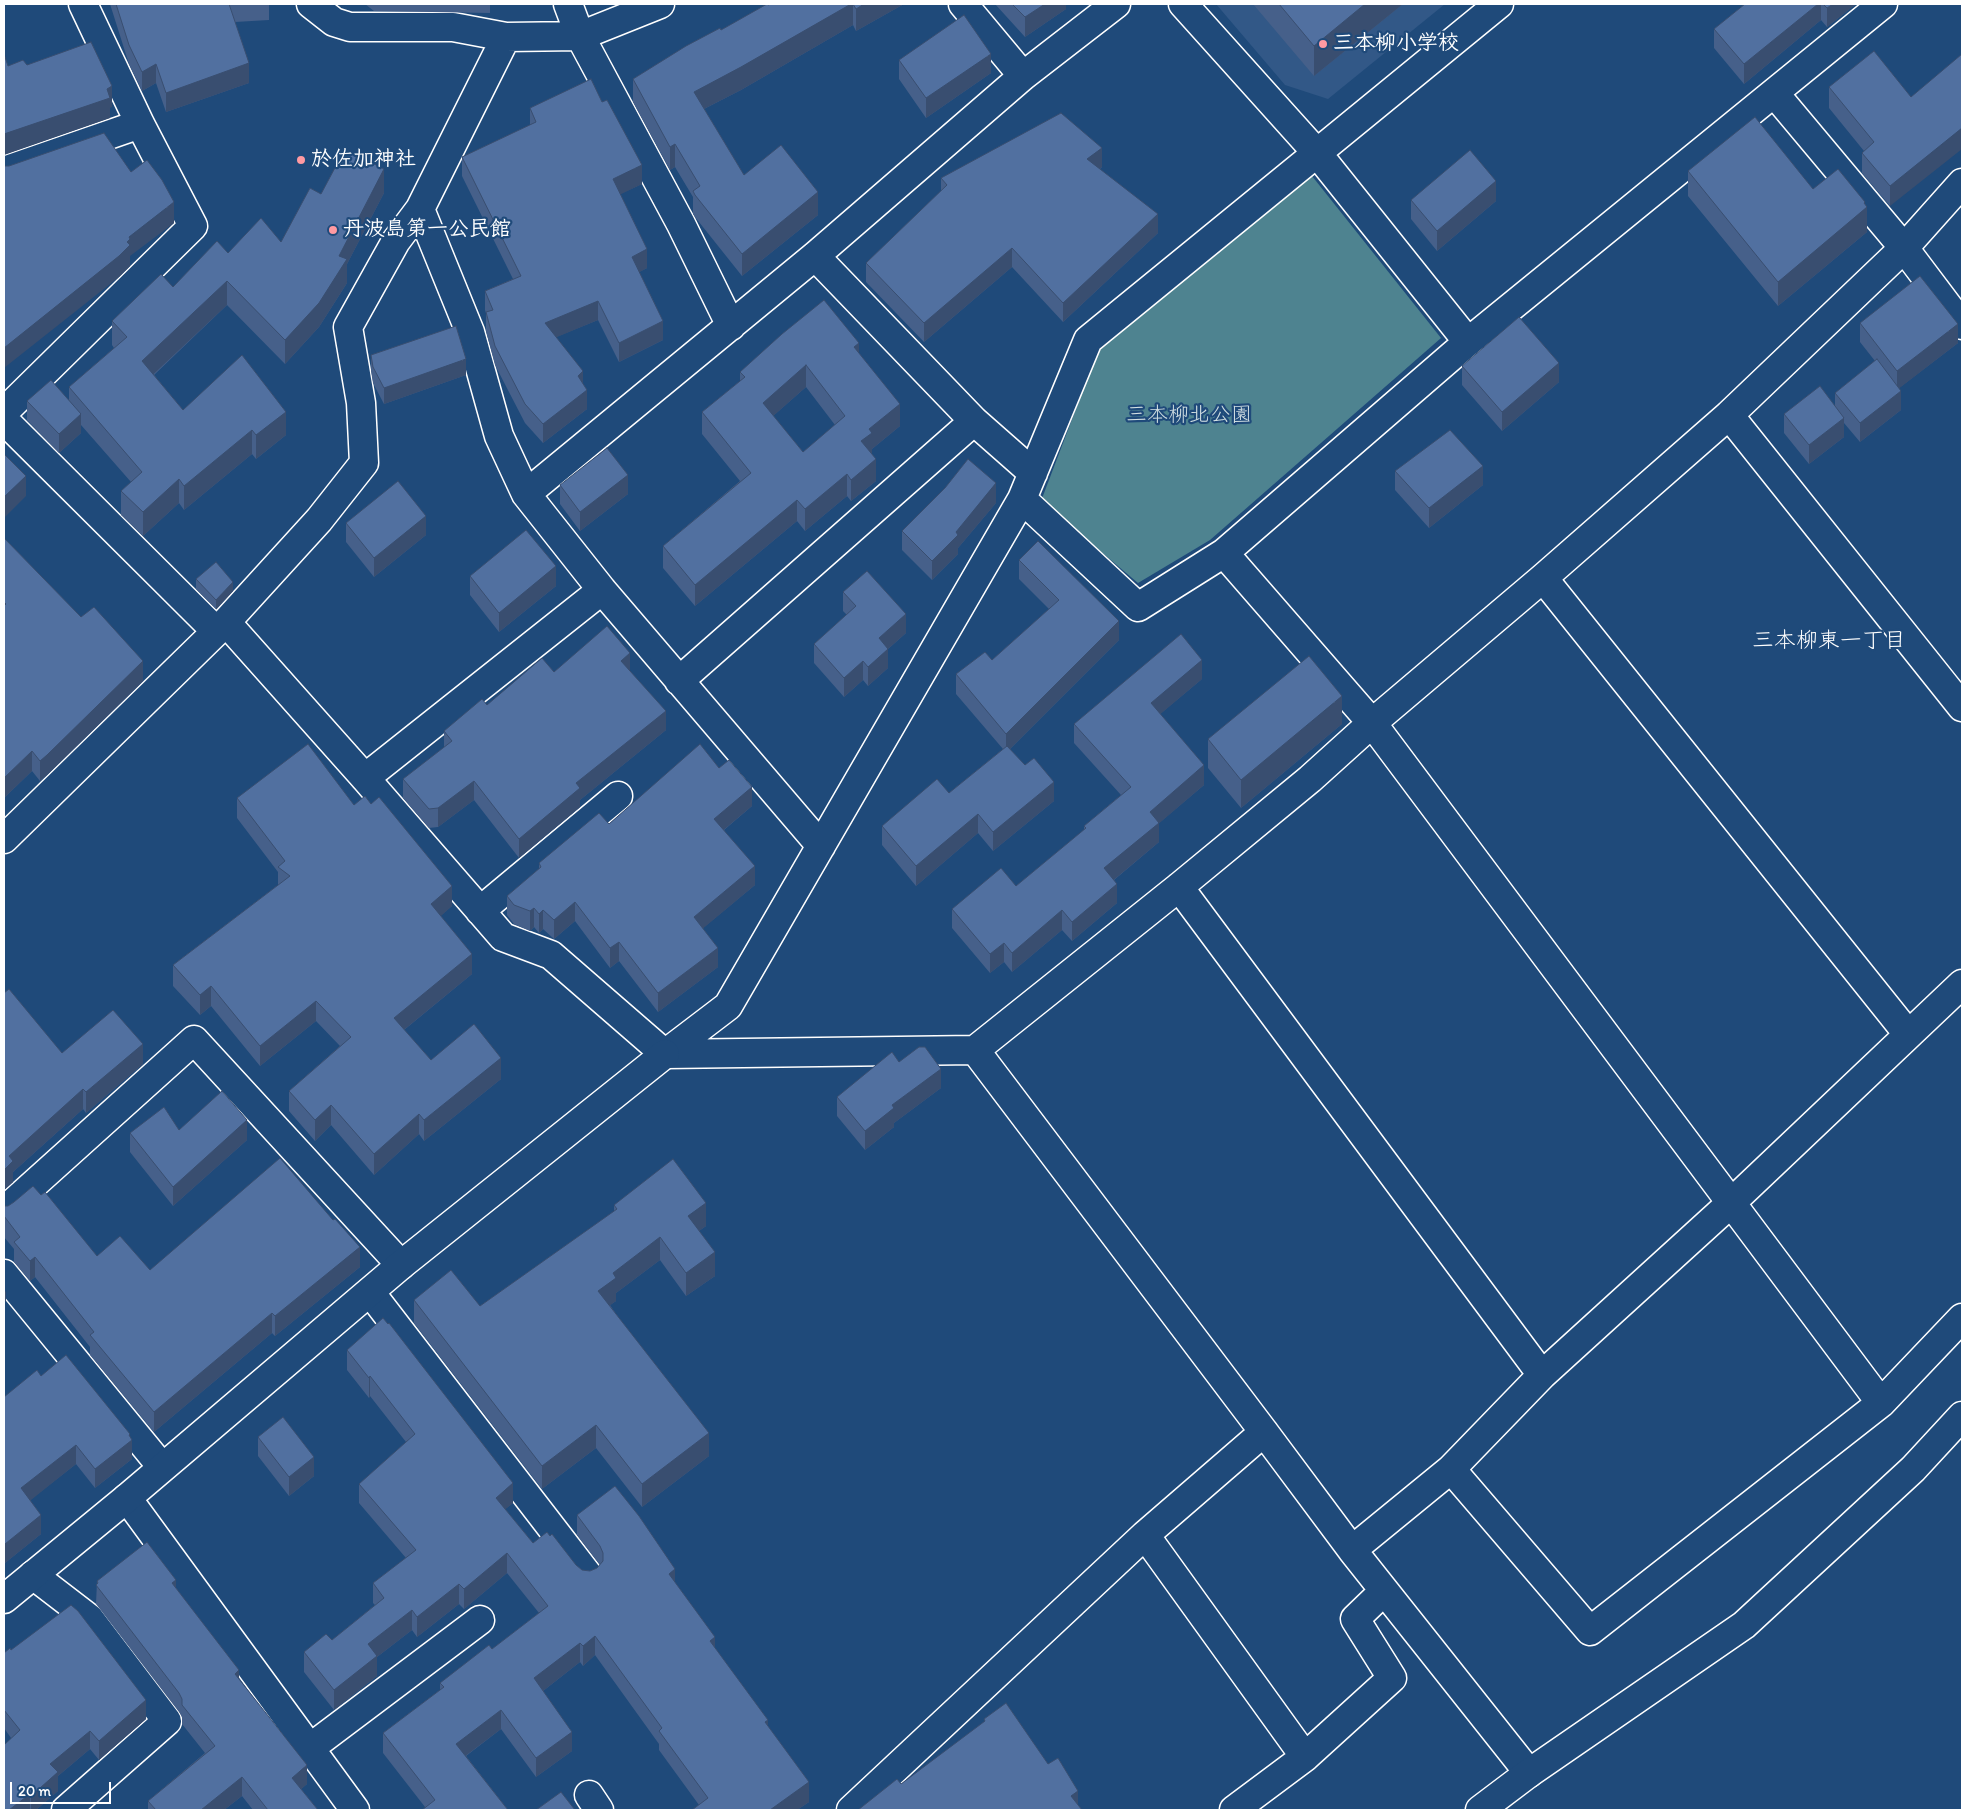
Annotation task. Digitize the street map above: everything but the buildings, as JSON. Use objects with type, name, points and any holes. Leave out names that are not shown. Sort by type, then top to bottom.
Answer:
[{"type":"street","points":[[4,412],[193,226],[140,124],[83,4]]},
{"type":"street","points":[[312,4],[334,22],[350,27],[454,27],[506,37],[580,36],[660,4]]},
{"type":"street","points":[[568,4],[580,36],[681,224],[731,326]]},
{"type":"street","points":[[964,4],[1023,76]]},
{"type":"street","points":[[526,494],[815,256],[1023,76],[1116,4]]},
{"type":"street","points":[[1183,4],[1316,153],[1468,342]]},
{"type":"street","points":[[4,1600],[401,1265],[728,1006],[1022,499],[1088,340],[1499,4]]},
{"type":"street","points":[[1022,499],[1138,607],[1224,553],[1468,342],[1883,4]]},
{"type":"street","points":[[4,839],[221,627],[319,520],[364,463],[361,403],[348,327],[396,241],[420,209],[506,37]]},
{"type":"street","points":[[1774,94],[1904,248],[1962,325]]},
{"type":"street","points":[[4,171],[140,124]]},
{"type":"street","points":[[4,420],[221,627],[365,778],[503,937],[551,955],[665,1054],[975,1050],[1179,887],[1310,779],[1372,723],[1543,578],[1729,414],[1904,248],[1962,183]]},
{"type":"street","points":[[420,209],[470,332],[499,436],[526,494],[602,590],[821,846]]},
{"type":"street","points":[[815,256],[974,421],[1033,473]]},
{"type":"street","points":[[1729,414],[1962,707]]},
{"type":"street","points":[[679,681],[974,421]]},
{"type":"street","points":[[1224,553],[1372,723],[1881,1403]]},
{"type":"street","points":[[1543,578],[1908,1034]]},
{"type":"street","points":[[365,778],[602,590]]},
{"type":"street","points":[[480,911],[618,796]]},
{"type":"street","points":[[1179,887],[1542,1375]]},
{"type":"street","points":[[1352,1550],[1451,1469],[1542,1375],[1732,1203],[1962,984]]},
{"type":"street","points":[[4,1211],[194,1040],[401,1265]]},
{"type":"street","points":[[975,1050],[1352,1550],[1529,1773]]},
{"type":"street","points":[[4,1274],[162,1467]]},
{"type":"street","points":[[370,1292],[588,1575]]},
{"type":"street","points":[[1451,1469],[1590,1631],[1881,1403],[1962,1318]]},
{"type":"street","points":[[1480,1810],[1529,1773],[1744,1625],[1913,1469],[1962,1416]]},
{"type":"street","points":[[851,1810],[1145,1535],[1264,1432]]},
{"type":"street","points":[[127,1498],[355,1810]]},
{"type":"street","points":[[1145,1535],[1305,1757]]},
{"type":"street","points":[[33,1575],[89,1618],[168,1721],[66,1810]]},
{"type":"street","points":[[1234,1810],[1305,1757],[1392,1678],[1356,1620],[1384,1591]]},
{"type":"street","points":[[310,1748],[480,1620]]},
{"type":"shaded area","name":"三本柳小学校","points":[[1216,4],[1445,4],[1328,99],[1285,85]]},
{"type":"green space","name":"三本柳北公園","points":[[1312,176],[1441,338],[1210,540],[1138,583],[1041,501],[1098,351]]},
{"type":"place","name":"三本柳小学校","points":[[1323,44]]},
{"type":"place","name":"於佐加神社","points":[[301,160]]},
{"type":"place","name":"丹波島第一公民館","points":[[333,230]]},
{"type":"district","name":"三本柳東一丁目","points":[[1829,641]]}]
